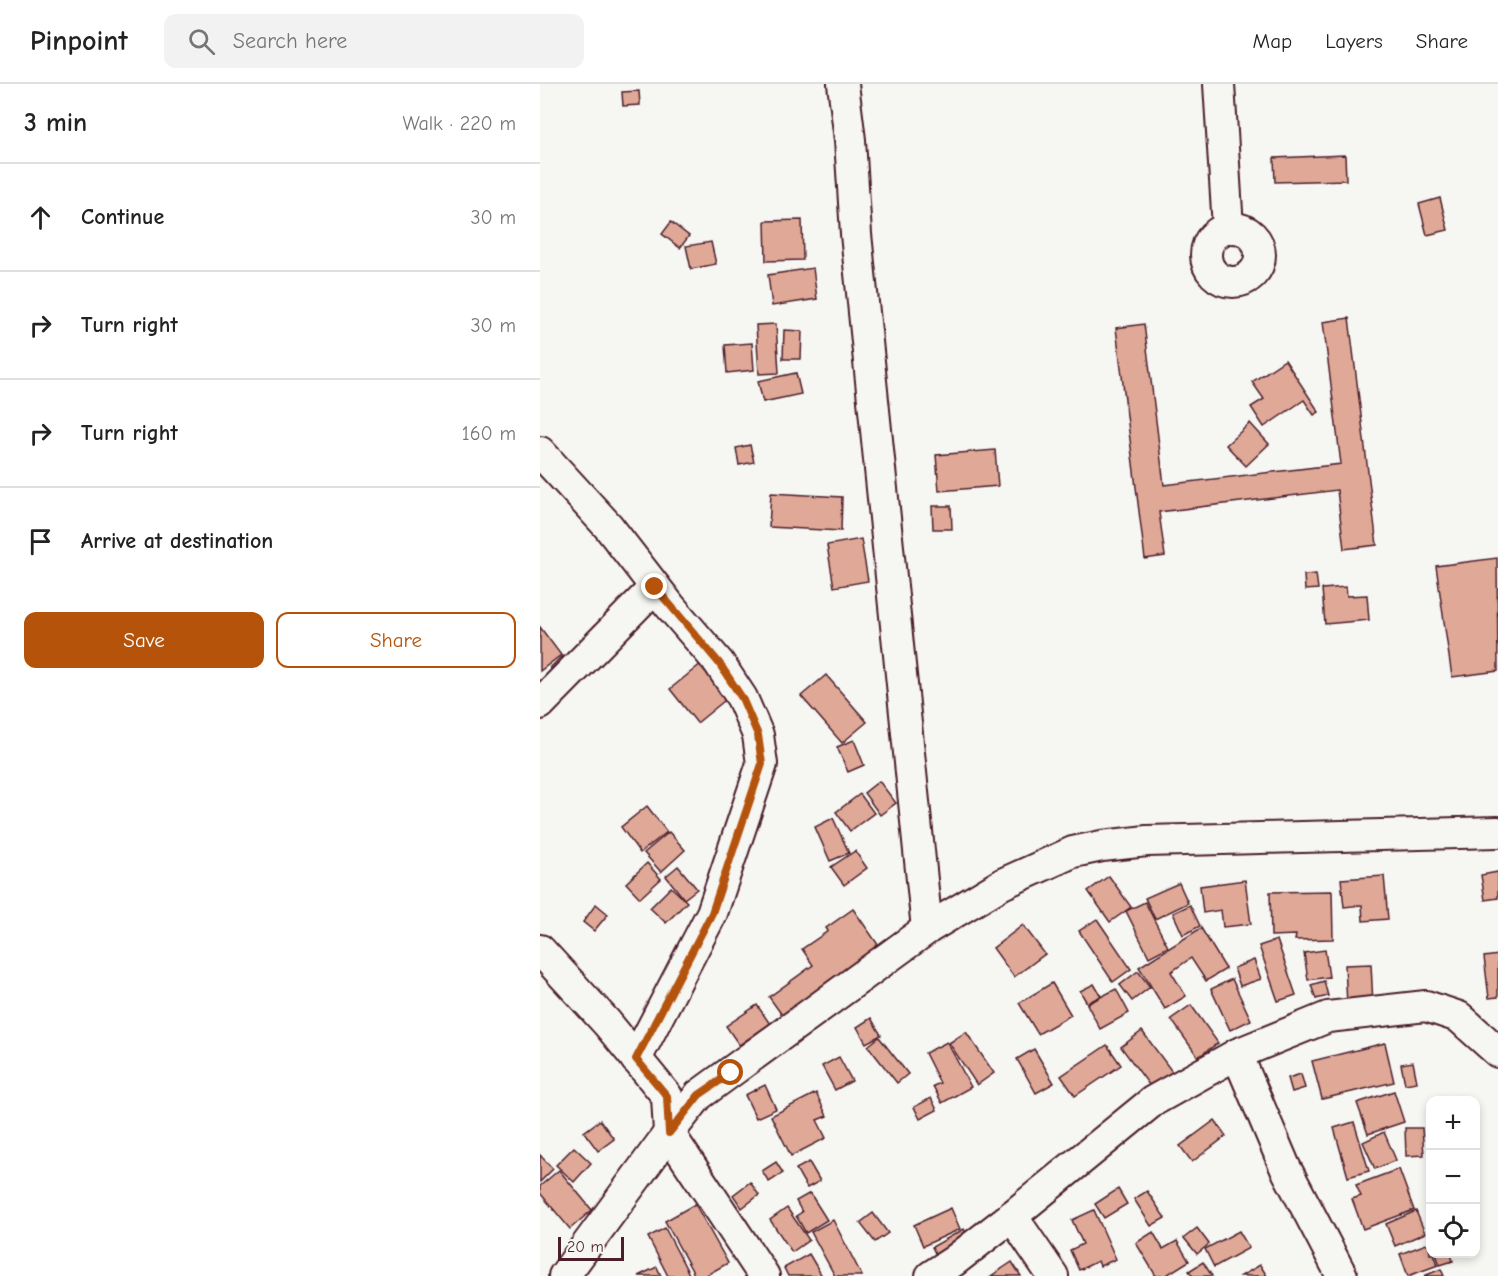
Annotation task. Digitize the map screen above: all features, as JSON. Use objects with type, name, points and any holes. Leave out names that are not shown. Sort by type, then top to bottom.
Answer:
[{"type":"street","points":[[843,84],[850,140],[856,234],[927,929]]},
{"type":"street","points":[[1219,84],[1228,228]]},
{"type":"street","points":[[540,452],[608,526],[655,587],[719,663],[742,698],[758,735],[762,764],[712,913],[636,1059]]},
{"type":"street","points":[[540,704],[655,587]]},
{"type":"street","points":[[564,1276],[699,1095],[927,929],[1002,884],[1073,852],[1147,841],[1498,832]]},
{"type":"street","points":[[540,950],[608,1023],[667,1096],[669,1133],[764,1276]]},
{"type":"street","points":[[931,1276],[1012,1216],[1153,1101],[1237,1054],[1328,1017],[1426,1006],[1459,1017],[1498,1052]]},
{"type":"street","points":[[1237,1054],[1284,1167],[1342,1276]]},
{"type":"street","points":[[1012,1216],[1053,1276]]},
{"type":"building","points":[[639,91],[640,105],[623,106],[622,92]]},
{"type":"building","points":[[1345,155],[1346,180],[1275,182],[1274,158]]},
{"type":"building","points":[[1440,198],[1448,230],[1427,235],[1419,204]]},
{"type":"building","points":[[802,220],[803,260],[766,261],[765,221]]},
{"type":"building","points":[[671,222],[689,236],[680,248],[662,234]]},
{"type":"building","points":[[711,242],[716,264],[691,269],[686,246]]},
{"type":"building","points":[[813,268],[817,299],[772,306],[768,275]]},
{"type":"building","points":[[1349,318],[1377,545],[1344,549],[1337,490],[1159,512],[1165,556],[1145,559],[1116,328],[1144,324],[1164,485],[1341,464],[1323,322]]},
{"type":"building","points":[[776,324],[779,373],[759,374],[756,325]]},
{"type":"building","points":[[784,330],[802,331],[801,359],[783,359]]},
{"type":"building","points":[[752,343],[754,370],[727,373],[725,345]]},
{"type":"building","points":[[1285,360],[1319,412],[1314,415],[1304,400],[1264,427],[1251,407],[1264,399],[1252,382]]},
{"type":"building","points":[[796,373],[801,394],[763,402],[758,381]]},
{"type":"building","points":[[1250,423],[1269,444],[1246,466],[1226,445]]},
{"type":"building","points":[[750,445],[754,462],[739,465],[736,448]]},
{"type":"building","points":[[995,450],[998,486],[939,491],[936,455]]},
{"type":"building","points":[[771,493],[842,497],[841,531],[769,527]]},
{"type":"building","points":[[932,506],[951,506],[952,529],[933,529]]},
{"type":"building","points":[[861,539],[868,581],[834,587],[827,545]]},
{"type":"building","points":[[1497,558],[1498,671],[1452,677],[1436,566]]},
{"type":"building","points":[[1316,574],[1318,589],[1305,590],[1304,575]]},
{"type":"building","points":[[1346,587],[1347,596],[1367,595],[1369,620],[1325,624],[1322,589]]},
{"type":"building","points":[[540,627],[561,655],[540,671]]},
{"type":"building","points":[[562,656],[572,666],[559,678],[550,668]]},
{"type":"building","points":[[702,663],[729,697],[697,723],[670,689]]},
{"type":"building","points":[[826,675],[867,722],[842,743],[801,696]]},
{"type":"building","points":[[854,740],[864,765],[848,772],[837,747]]},
{"type":"building","points":[[879,781],[896,803],[880,815],[864,793]]},
{"type":"building","points":[[860,794],[874,813],[850,831],[836,812]]},
{"type":"building","points":[[647,806],[667,832],[640,853],[621,827]]},
{"type":"building","points":[[833,818],[849,853],[830,861],[815,827]]},
{"type":"building","points":[[669,832],[685,850],[661,872],[644,853]]},
{"type":"building","points":[[855,851],[867,868],[844,885],[831,867]]},
{"type":"building","points":[[647,863],[661,879],[640,898],[626,883]]},
{"type":"building","points":[[678,866],[697,889],[684,899],[666,876]]},
{"type":"building","points":[[1498,872],[1498,898],[1485,900],[1481,875]]},
{"type":"building","points":[[1109,876],[1131,907],[1110,922],[1088,891]]},
{"type":"building","points":[[1384,876],[1388,919],[1363,921],[1362,905],[1344,907],[1341,879]]},
{"type":"building","points":[[1245,880],[1251,924],[1223,927],[1221,910],[1203,913],[1200,886]]},
{"type":"building","points":[[1179,883],[1188,903],[1155,919],[1145,898]]},
{"type":"building","points":[[671,887],[687,902],[666,923],[650,908]]},
{"type":"building","points":[[1332,891],[1333,939],[1295,940],[1296,935],[1271,936],[1270,892]]},
{"type":"building","points":[[1145,902],[1168,947],[1149,957],[1126,911]]},
{"type":"building","points":[[596,904],[608,914],[594,931],[583,922]]},
{"type":"building","points":[[1190,905],[1200,926],[1183,935],[1173,913]]},
{"type":"building","points":[[853,909],[879,946],[782,1015],[769,997],[813,965],[802,949],[828,931],[826,928]]},
{"type":"building","points":[[1097,919],[1131,969],[1113,982],[1079,931]]},
{"type":"building","points":[[1023,925],[1045,954],[1014,977],[993,948]]},
{"type":"building","points":[[1201,928],[1226,969],[1206,981],[1191,958],[1171,972],[1186,996],[1165,1009],[1139,967]]},
{"type":"building","points":[[1277,940],[1296,995],[1278,1001],[1259,946]]},
{"type":"building","points":[[1325,950],[1329,977],[1308,980],[1304,953]]},
{"type":"building","points":[[1498,955],[1498,997],[1489,998],[1484,957]]},
{"type":"building","points":[[1254,960],[1261,979],[1240,986],[1234,968]]},
{"type":"building","points":[[1371,964],[1373,1004],[1347,1005],[1345,965]]},
{"type":"building","points":[[1138,971],[1150,987],[1132,1001],[1120,985]]},
{"type":"building","points":[[1232,979],[1251,1020],[1230,1030],[1211,989]]},
{"type":"building","points":[[1324,981],[1328,996],[1316,999],[1311,985]]},
{"type":"building","points":[[1052,983],[1071,1015],[1038,1034],[1019,1003]]},
{"type":"building","points":[[1094,984],[1101,996],[1087,1003],[1080,991]]},
{"type":"building","points":[[1116,989],[1129,1013],[1100,1029],[1087,1004]]},
{"type":"building","points":[[757,1005],[770,1024],[739,1045],[726,1026]]},
{"type":"building","points":[[1191,1005],[1218,1043],[1198,1057],[1171,1019]]},
{"type":"building","points":[[871,1018],[881,1035],[866,1043],[857,1027]]},
{"type":"building","points":[[1142,1031],[1176,1077],[1155,1093],[1121,1047]]},
{"type":"building","points":[[966,1032],[994,1073],[977,1085],[949,1043]]},
{"type":"building","points":[[879,1037],[908,1074],[897,1083],[868,1046]]},
{"type":"building","points":[[947,1042],[971,1087],[942,1103],[933,1086],[940,1083],[925,1053]]},
{"type":"building","points":[[1385,1043],[1394,1082],[1322,1099],[1312,1061]]},
{"type":"building","points":[[1107,1045],[1121,1065],[1075,1096],[1061,1076]]},
{"type":"building","points":[[1034,1049],[1054,1083],[1036,1093],[1017,1059]]},
{"type":"building","points":[[839,1057],[852,1081],[835,1090],[822,1066]]},
{"type":"building","points":[[1413,1062],[1417,1082],[1405,1084],[1401,1064]]},
{"type":"building","points":[[1301,1074],[1305,1088],[1292,1092],[1288,1078]]},
{"type":"building","points":[[765,1085],[776,1109],[756,1118],[745,1095]]},
{"type":"building","points":[[1394,1091],[1404,1122],[1368,1134],[1357,1103]]},
{"type":"building","points":[[816,1093],[827,1116],[817,1120],[826,1138],[791,1156],[771,1116]]},
{"type":"building","points":[[931,1098],[937,1110],[920,1119],[914,1107]]},
{"type":"building","points":[[600,1120],[614,1139],[598,1151],[584,1132]]},
{"type":"building","points":[[1215,1120],[1226,1136],[1192,1162],[1180,1146]]},
{"type":"building","points":[[1354,1122],[1369,1171],[1348,1177],[1334,1128]]},
{"type":"building","points":[[1405,1128],[1422,1128],[1424,1155],[1406,1156]]},
{"type":"building","points":[[1384,1132],[1396,1160],[1375,1169],[1363,1142]]},
{"type":"building","points":[[574,1147],[591,1163],[574,1182],[556,1165]]},
{"type":"building","points":[[540,1155],[553,1169],[540,1182]]},
{"type":"building","points":[[776,1162],[783,1173],[769,1182],[762,1171]]},
{"type":"building","points":[[809,1162],[820,1181],[807,1188],[796,1169]]},
{"type":"building","points":[[1399,1169],[1414,1210],[1363,1229],[1352,1199],[1361,1196],[1356,1185]]},
{"type":"building","points":[[559,1170],[592,1210],[570,1229],[540,1193],[540,1186]]},
{"type":"building","points":[[750,1182],[759,1195],[742,1208],[733,1195]]},
{"type":"building","points":[[1118,1189],[1127,1204],[1104,1218],[1095,1204]]},
{"type":"building","points":[[1147,1191],[1165,1218],[1151,1226],[1134,1199]]},
{"type":"building","points":[[810,1193],[827,1220],[806,1233],[796,1216],[802,1212],[796,1201]]},
{"type":"building","points":[[695,1204],[728,1263],[705,1276],[695,1276],[665,1221]]},
{"type":"building","points":[[787,1208],[809,1240],[792,1252],[770,1220]]},
{"type":"building","points":[[951,1208],[960,1229],[923,1246],[914,1225]]},
{"type":"building","points":[[1094,1210],[1116,1259],[1100,1266],[1098,1261],[1079,1270],[1070,1250],[1083,1244],[1072,1220]]},
{"type":"building","points":[[1416,1211],[1425,1233],[1395,1246],[1386,1224]]},
{"type":"building","points":[[873,1213],[888,1233],[875,1242],[860,1223]]},
{"type":"building","points":[[833,1220],[862,1276],[835,1276],[811,1232]]},
{"type":"building","points":[[665,1228],[690,1276],[668,1276],[648,1237]]},
{"type":"building","points":[[1197,1228],[1209,1244],[1197,1254],[1184,1238]]},
{"type":"building","points":[[964,1229],[970,1241],[938,1259],[932,1247]]},
{"type":"building","points":[[1239,1231],[1249,1248],[1214,1267],[1205,1249]]},
{"type":"building","points":[[1153,1232],[1163,1249],[1177,1241],[1189,1261],[1165,1276],[1156,1276],[1136,1243]]},
{"type":"building","points":[[1426,1244],[1426,1258],[1435,1258],[1438,1265],[1408,1276],[1400,1254]]},
{"type":"building","points":[[809,1254],[822,1276],[788,1276],[784,1268]]},
{"type":"building","points":[[1437,1258],[1452,1258],[1453,1261],[1440,1265]]},
{"type":"building","points":[[1012,1262],[1021,1276],[991,1276]]},
{"type":"building","points":[[1203,1262],[1212,1276],[1193,1276],[1189,1271]]},
{"type":"building","points":[[1260,1265],[1267,1276],[1241,1276]]},
{"type":"building","points":[[657,1267],[661,1276],[638,1276]]},
{"type":"building","points":[[1441,1269],[1444,1276],[1424,1276]]},
{"type":"route","points":[[655,587],[719,663],[742,698],[758,735],[762,764],[712,913],[636,1059],[667,1096],[669,1133],[699,1095],[731,1073]]}]
